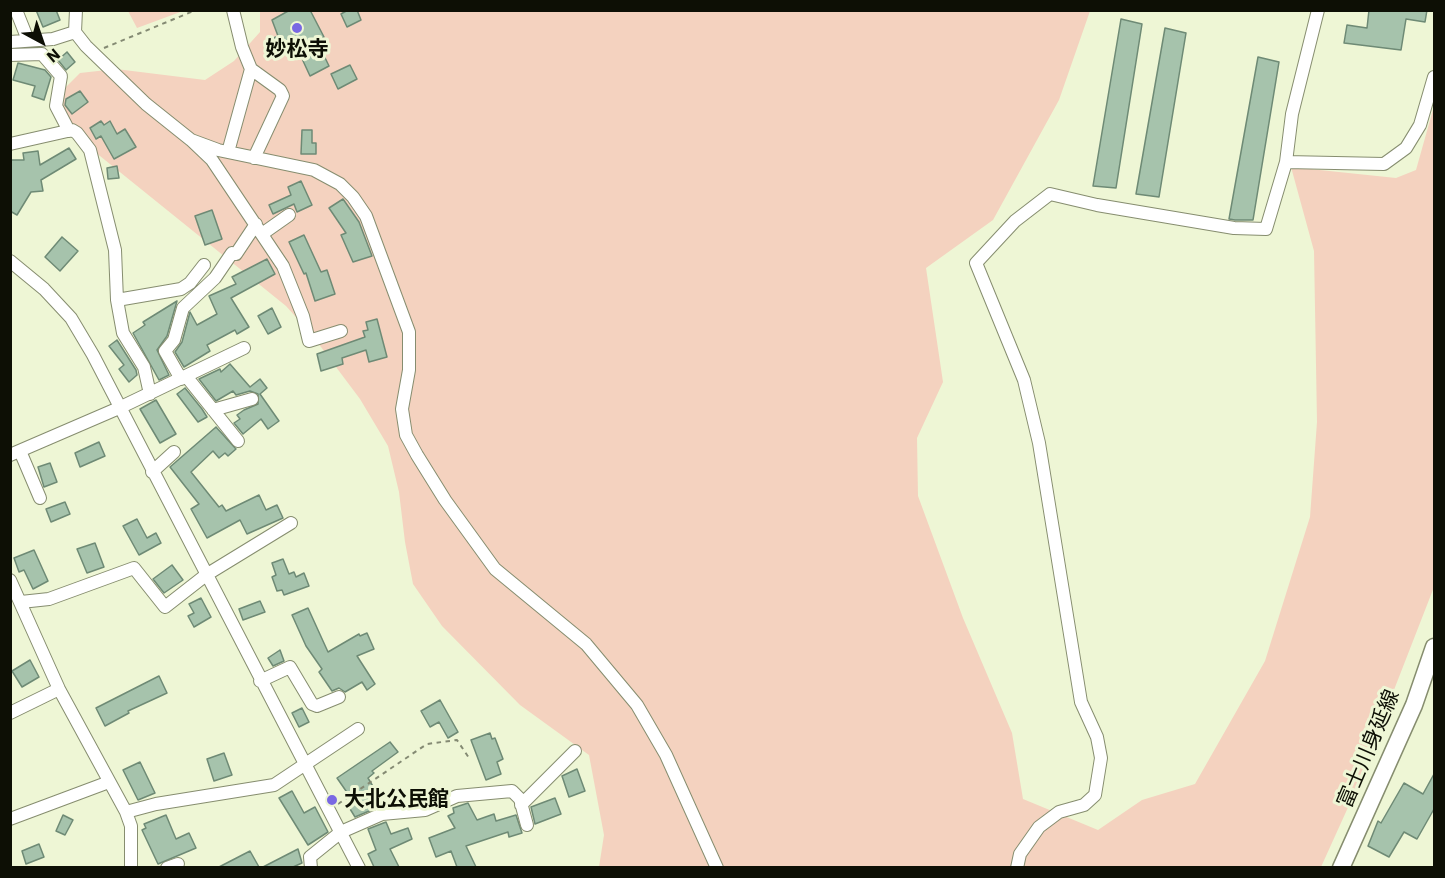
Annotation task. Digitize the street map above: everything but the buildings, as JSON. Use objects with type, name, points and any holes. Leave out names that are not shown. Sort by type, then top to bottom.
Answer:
[{"type":"main road","name":"富士川身延線","points":[[1341,867],[1414,705],[1434,647]]},
{"type":"street","points":[[16,10],[28,40]]},
{"type":"street","points":[[75,32],[76,10]]},
{"type":"street","points":[[232,10],[242,47],[251,69],[280,90],[283,96],[255,158]]},
{"type":"street","points":[[1017,867],[1020,854],[1039,827],[1059,812],[1084,805],[1095,795],[1101,758],[1097,736],[1081,702],[1039,443],[1024,380],[976,263],[1015,221],[1050,194],[1097,205],[1234,228],[1266,230],[1286,162],[1292,114],[1318,10]]},
{"type":"street","points":[[10,42],[53,39],[75,32]]},
{"type":"street","points":[[75,32],[146,104],[212,160],[283,266],[303,316],[309,341],[341,331]]},
{"type":"street","points":[[10,55],[42,54],[61,76],[56,106],[69,131]]},
{"type":"street","points":[[228,152],[251,69]]},
{"type":"street","points":[[1286,162],[1384,164],[1406,148],[1420,125],[1434,77]]},
{"type":"street","points":[[10,144],[69,131],[77,133],[90,150],[115,250],[117,300],[123,333],[144,367],[150,394]]},
{"type":"street","points":[[191,140],[228,152],[314,170],[340,184],[366,216],[409,332],[409,370],[402,409],[406,435],[445,500],[495,569],[586,644],[637,705],[666,755],[717,867]]},
{"type":"street","points":[[238,441],[165,351],[174,340],[183,308],[214,278],[232,254],[236,254],[259,229],[289,215]]},
{"type":"street","points":[[10,261],[44,289],[71,318],[93,355],[260,681],[359,867]]},
{"type":"street","points":[[117,300],[181,289],[190,283],[204,265]]},
{"type":"street","points":[[40,498],[15,453],[150,394],[244,348]]},
{"type":"street","points":[[213,410],[252,399]]},
{"type":"street","points":[[152,472],[174,452]]},
{"type":"street","points":[[21,602],[49,599],[134,568],[165,608],[206,575],[291,523]]},
{"type":"street","points":[[10,580],[60,689],[126,812],[131,826],[131,867]]},
{"type":"street","points":[[260,681],[290,667],[312,704],[316,706],[339,697]]},
{"type":"street","points":[[10,713],[60,689]]},
{"type":"street","points":[[126,812],[156,804],[274,785],[357,729]]},
{"type":"street","points":[[521,804],[575,751]]},
{"type":"street","points":[[10,819],[109,782]]},
{"type":"street","points":[[311,867],[310,857],[341,832],[382,814],[425,810],[457,796],[513,791],[521,804],[527,825]]},
{"type":"path","points":[[96,51],[196,10]]},
{"type":"path","points":[[328,810],[427,744],[458,740],[468,758]]},
{"type":"shaded area","points":[[128,11],[183,11],[137,28]]},
{"type":"shaded area","points":[[260,11],[1090,11],[1059,100],[993,220],[926,268],[943,382],[917,438],[918,496],[963,618],[1012,733],[1023,799],[1098,830],[1142,800],[1195,784],[1265,661],[1310,517],[1317,422],[1314,251],[1291,167],[1396,178],[1416,170],[1434,106],[1434,587],[1350,803],[1321,867],[599,867],[604,835],[589,755],[520,705],[442,626],[413,584],[399,492],[388,446],[360,399],[312,335],[286,306],[69,131],[63,114],[63,90],[80,73],[116,69],[205,80],[234,61],[260,32]]},
{"type":"place","name":"妙松寺","points":[[297,28]]},
{"type":"place","name":"大北公民館","points":[[332,800]]}]
